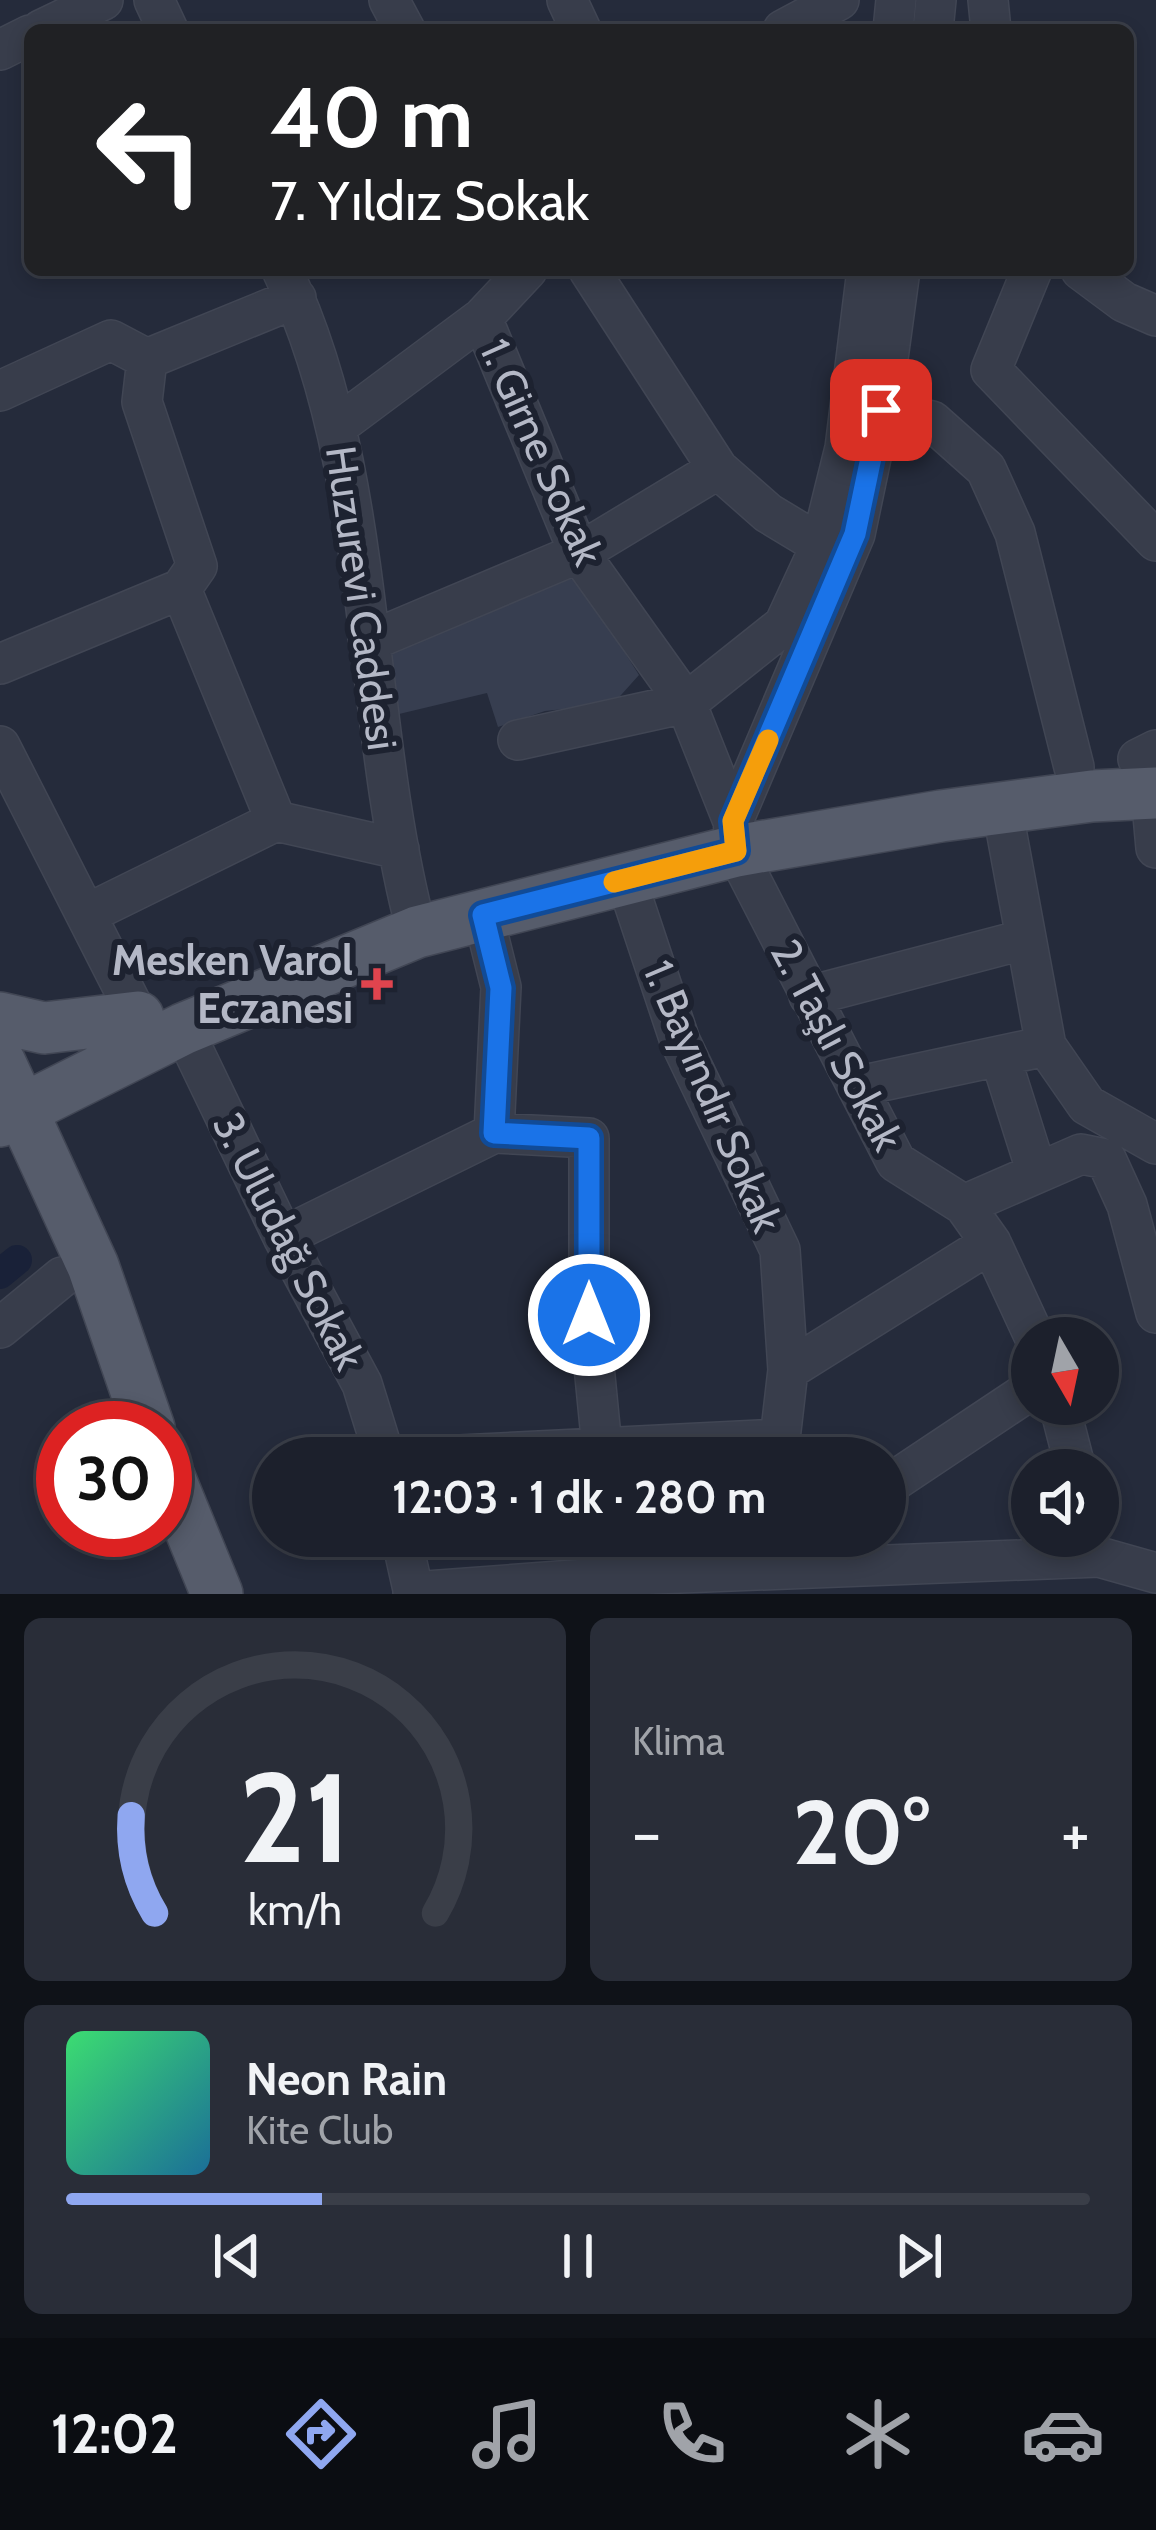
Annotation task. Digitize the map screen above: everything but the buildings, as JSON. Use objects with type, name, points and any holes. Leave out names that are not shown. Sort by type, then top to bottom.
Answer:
[{"type":"main road","points":[[5,1099],[161,1023],[413,917],[735,836],[1074,766],[1151,771]]},
{"type":"main road","points":[[413,917],[483,915],[626,879],[735,836],[1002,808],[1151,771]]},
{"type":"main road","points":[[0,1018],[44,1028],[161,1023]]},
{"type":"main road","points":[[5,1099],[62,1277],[135,1401]]},
{"type":"main road","points":[[5,1099],[93,1266],[139,1401]]},
{"type":"main road","points":[[192,1533],[217,1594]]},
{"type":"street","points":[[53,24],[103,0]]},
{"type":"street","points":[[791,17],[839,0]]},
{"type":"street","points":[[337,426],[482,317],[521,276]]},
{"type":"street","points":[[593,276],[718,469],[768,513],[821,545]]},
{"type":"street","points":[[518,740],[686,703],[784,626],[821,545],[845,448],[866,276]]},
{"type":"street","points":[[735,836],[855,534],[881,410],[899,276]]},
{"type":"street","points":[[1030,276],[991,370],[1156,541]]},
{"type":"street","points":[[1089,276],[1124,302],[1156,316]]},
{"type":"street","points":[[147,359],[289,284]]},
{"type":"street","name":"Huzurevi Caddesi","points":[[289,284],[337,426],[398,849],[413,917]]},
{"type":"street","name":"1. Girne Sokak","points":[[482,317],[579,553],[686,703],[735,836]]},
{"type":"street","points":[[0,391],[111,340],[147,359]]},
{"type":"street","points":[[0,664],[181,589],[197,566],[142,402],[147,359]]},
{"type":"street","points":[[881,410],[932,421],[986,469],[1015,533],[1074,766]]},
{"type":"street","points":[[368,642],[579,553],[718,469]]},
{"type":"street","points":[[181,589],[276,821]]},
{"type":"street","name":"3. Uludağ Sokak","points":[[0,746],[87,914],[161,1023],[283,1237],[362,1384],[378,1437]]},
{"type":"street","points":[[1151,771],[1156,848]]},
{"type":"street","points":[[1002,808],[1046,1046],[1087,1105],[1156,1144]]},
{"type":"street","points":[[87,914],[276,821],[398,849]]},
{"type":"street","name":"2. Taşlı Sokak","points":[[735,836],[809,996],[896,1162],[964,1205],[991,1243],[1024,1317]]},
{"type":"street","name":"1. Bayındır Sokak","points":[[626,879],[680,1041],[780,1250],[788,1370],[784,1437]]},
{"type":"street","points":[[483,915],[501,988],[494,1133]]},
{"type":"street","points":[[809,996],[1026,939]]},
{"type":"street","points":[[859,1086],[1046,1046]]},
{"type":"street","points":[[1000,1056],[1037,1173]]},
{"type":"street","points":[[283,1237],[494,1133],[589,1138],[589,1315],[600,1437]]},
{"type":"street","points":[[964,1205],[1081,1154],[1106,1160],[1150,1264],[1156,1313]]},
{"type":"street","points":[[788,1370],[991,1243]]},
{"type":"street","points":[[0,1328],[62,1277]]},
{"type":"street","points":[[906,1473],[1011,1403]]},
{"type":"street","points":[[406,1557],[414,1593],[518,1589],[608,1578],[654,1584],[763,1557]]},
{"type":"street","points":[[607,1557],[608,1578]]},
{"type":"street","points":[[863,1557],[954,1578],[1095,1562],[1156,1573]]},
{"type":"waterway","points":[[0,1274],[17,1260]]},
{"type":"slow traffic","points":[[614,882],[736,851],[733,821],[768,740]]},
{"type":"place","name":"Mesken Varol Eczanesi","points":[[377,984]]},
{"type":"route","points":[[589,1315],[589,1138],[494,1133],[501,988],[483,915],[736,851],[733,821],[855,534],[881,410]]}]
